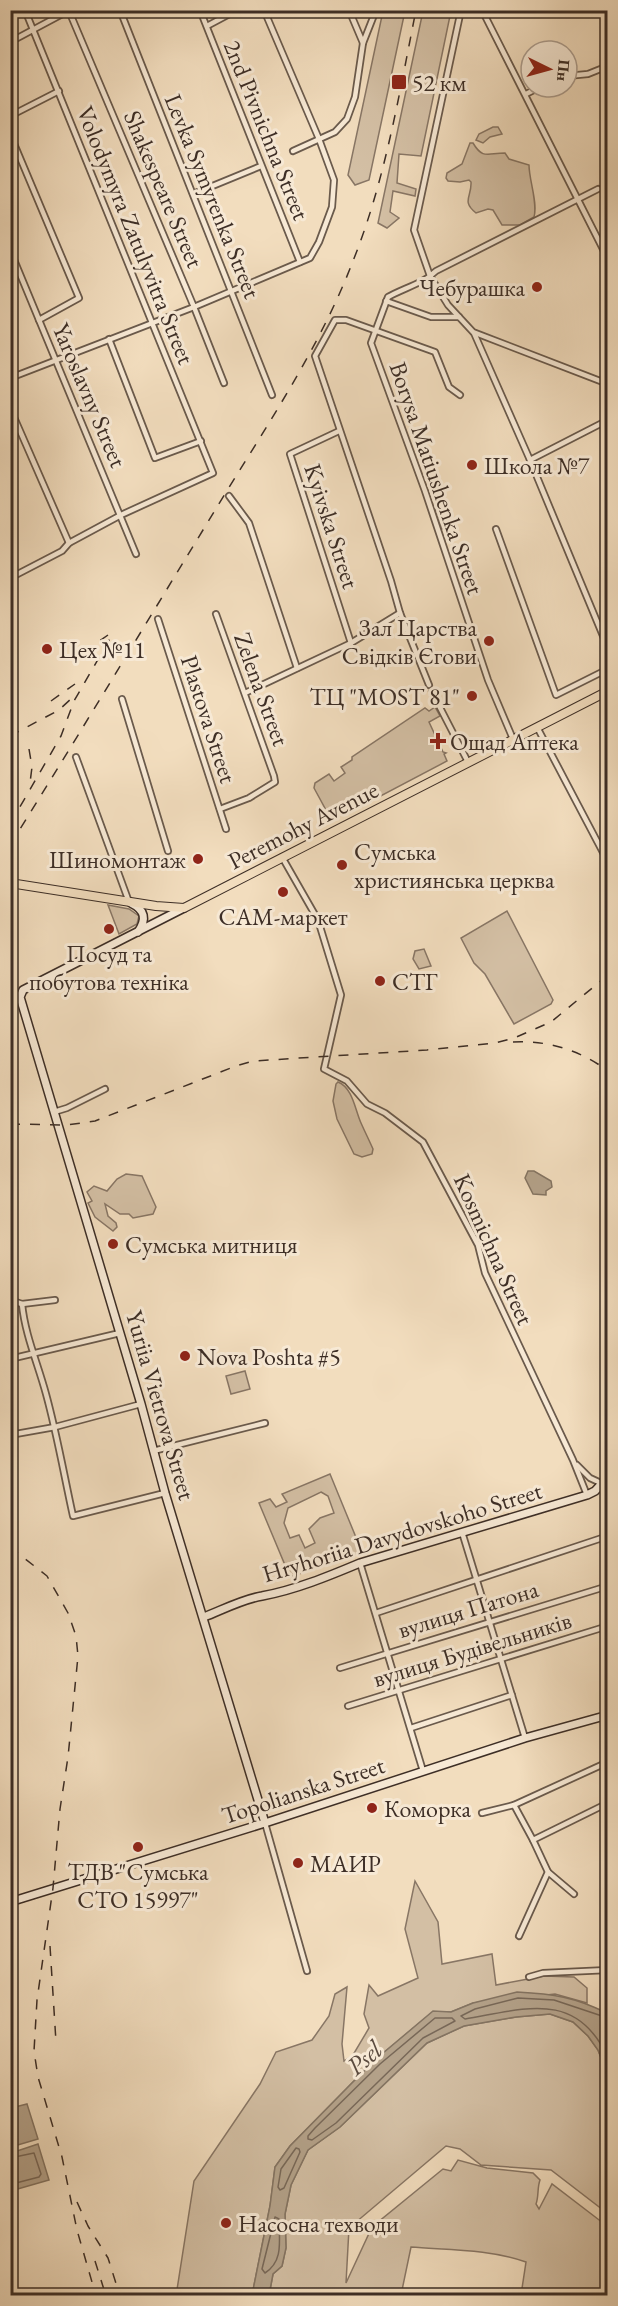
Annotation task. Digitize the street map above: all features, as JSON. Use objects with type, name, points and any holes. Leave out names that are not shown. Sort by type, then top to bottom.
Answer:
[{"type":"main road","name":"Peremohy Avenue","points":[[184,908],[608,691]]},
{"type":"main road","points":[[13,884],[184,908]]},
{"type":"street","name":"Volodymyra Zatulyvitra Street","points":[[25,10],[213,473],[121,515]]},
{"type":"street","name":"Levka Symyrenka Street","points":[[120,10],[272,395]]},
{"type":"street","name":"2nd Pivnichna Street","points":[[200,10],[300,262]]},
{"type":"street","points":[[207,26],[237,10]]},
{"type":"street","points":[[10,378],[310,258],[319,242],[332,207],[334,180],[264,10]]},
{"type":"street","points":[[349,10],[363,43]]},
{"type":"street","points":[[292,151],[335,132],[347,119],[355,97],[363,43],[376,10]]},
{"type":"street","points":[[461,10],[414,230],[430,276],[448,305],[473,332],[530,460],[608,648]]},
{"type":"street","points":[[482,10],[519,81]]},
{"type":"street","points":[[10,42],[69,11]]},
{"type":"street","name":"Shakespeare Street","points":[[69,11],[194,306],[224,383]]},
{"type":"street","points":[[579,75],[588,74],[608,66]]},
{"type":"street","points":[[10,116],[59,92]]},
{"type":"street","points":[[528,99],[608,259]]},
{"type":"street","points":[[10,134],[79,298],[39,320]]},
{"type":"street","points":[[193,194],[261,165]]},
{"type":"street","points":[[387,299],[409,285],[426,280],[436,271],[598,189]]},
{"type":"street","name":"Yaroslavny Street","points":[[10,250],[136,554]]},
{"type":"street","points":[[387,299],[431,317],[459,317]]},
{"type":"street","name":"Borysa Matiushenka Street","points":[[387,299],[371,343],[488,680],[513,739]]},
{"type":"street","points":[[429,685],[400,613],[315,356],[335,320],[346,320],[435,352],[449,387],[460,395]]},
{"type":"street","points":[[473,332],[608,384]]},
{"type":"street","points":[[110,339],[155,458],[201,441]]},
{"type":"street","points":[[10,408],[69,543]]},
{"type":"street","points":[[530,460],[608,420]]},
{"type":"street","name":"Kyivska Street","points":[[339,431],[290,454],[351,643]]},
{"type":"street","points":[[229,496],[249,523],[297,668]]},
{"type":"street","points":[[10,568],[12,577],[121,515]]},
{"type":"street","points":[[496,529],[556,695],[608,669]]},
{"type":"street","points":[[245,693],[351,643],[400,613]]},
{"type":"street","name":"Zelena Street","points":[[216,614],[275,782],[249,798],[220,809]]},
{"type":"street","name":"Plastova Street","points":[[158,619],[226,829]]},
{"type":"street","points":[[432,692],[468,762]]},
{"type":"street","points":[[122,699],[168,851]]},
{"type":"street","points":[[537,727],[608,862]]},
{"type":"street","points":[[76,757],[129,902],[143,911],[144,923],[136,934]]},
{"type":"street","name":"Kosmichna Street","points":[[282,857],[318,920],[341,995],[324,1069],[347,1081],[367,1104],[385,1113],[423,1142],[478,1245],[485,1273],[573,1460],[587,1495]]},
{"type":"street","name":"Peremohy Avenue","points":[[20,997],[23,990],[184,908]]},
{"type":"street","name":"Yuriia Vietrova Street","points":[[20,997],[141,1404],[165,1493],[265,1823]]},
{"type":"street","points":[[608,1009],[605,1012],[608,1020]]},
{"type":"street","points":[[54,1112],[105,1089]]},
{"type":"street","points":[[10,1300],[22,1304],[55,1300]]},
{"type":"street","points":[[22,1304],[25,1329],[35,1354],[55,1427],[73,1516],[165,1493]]},
{"type":"street","points":[[10,1359],[120,1333]]},
{"type":"street","points":[[10,1435],[55,1427],[141,1404]]},
{"type":"street","points":[[153,1451],[265,1423]]},
{"type":"street","points":[[573,1460],[590,1478],[603,1484]]},
{"type":"street","name":"Hryhoriia Davydovskoho Street","points":[[204,1617],[360,1563],[587,1495],[603,1484],[608,1477]]},
{"type":"street","points":[[462,1532],[525,1738]]},
{"type":"street","points":[[376,1613],[608,1536]]},
{"type":"street","points":[[360,1563],[423,1771]]},
{"type":"street","name":"вулиця Патона","points":[[340,1668],[608,1586]]},
{"type":"street","name":"вулиця Будівельників","points":[[348,1706],[608,1626]]},
{"type":"street","points":[[411,1728],[512,1695]]},
{"type":"street","name":"Topolianska Street","points":[[10,1902],[265,1823],[525,1738],[608,1715]]},
{"type":"street","points":[[482,1813],[514,1805],[608,1762]]},
{"type":"street","points":[[533,1840],[608,1803]]},
{"type":"street","points":[[514,1805],[548,1872],[573,1894]]},
{"type":"street","points":[[265,1823],[307,1971]]},
{"type":"street","points":[[519,1936],[548,1872]]},
{"type":"street","points":[[530,1977],[543,1973],[608,1970]]},
{"type":"shaded area","points":[[383,11],[405,11],[369,180],[355,185],[348,175]]},
{"type":"shaded area","points":[[423,11],[451,11],[421,156],[399,154],[397,183],[416,189],[415,196],[393,191],[390,212],[399,218],[387,228],[378,223]]},
{"type":"shaded area","points":[[498,127],[502,134],[490,137],[483,143],[476,140],[479,134]]},
{"type":"shaded area","points":[[470,143],[473,143],[483,154],[505,153],[509,159],[529,165],[535,205],[534,217],[520,225],[502,225],[493,210],[488,209],[476,213],[472,209],[468,202],[471,182],[469,180],[448,181],[446,178],[447,173],[462,164]]},
{"type":"shaded area","points":[[447,504],[454,525],[442,529],[435,508]]},
{"type":"shaded area","points":[[435,707],[440,716],[429,722],[443,752],[446,753],[444,754],[447,761],[354,810],[350,802],[330,811],[326,810],[314,788],[315,783],[329,774],[334,781],[345,773],[341,767],[352,760],[352,757],[425,708],[429,711]]},
{"type":"shaded area","points":[[108,905],[129,909],[139,916],[137,924],[119,934]]},
{"type":"shaded area","points":[[507,911],[553,1000],[551,1004],[514,1024],[485,974],[474,963],[461,938]]},
{"type":"shaded area","points":[[424,949],[431,966],[419,969],[413,959],[415,951]]},
{"type":"shaded area","points":[[338,1082],[350,1094],[373,1149],[372,1154],[362,1157],[354,1154],[337,1119],[333,1101]]},
{"type":"shaded area","points":[[126,1174],[142,1176],[156,1207],[153,1214],[133,1218],[129,1214],[120,1214],[105,1204],[108,1216],[116,1223],[117,1227],[113,1231],[95,1217],[88,1203],[92,1201],[87,1192],[94,1186],[107,1191],[117,1179]]},
{"type":"shaded area","points":[[245,1371],[250,1389],[231,1394],[226,1376]]},
{"type":"shaded area","points":[[330,1474],[362,1552],[290,1577],[259,1503],[270,1499],[276,1507],[287,1502],[282,1494]],"holes":[[[321,1492],[328,1496],[334,1513],[320,1518],[309,1529],[315,1543],[305,1548],[299,1535],[290,1538],[284,1523],[288,1508]]]},
{"type":"shaded area","points":[[415,1881],[438,1922],[442,1964],[492,1954],[496,1985],[544,1976],[574,1977],[587,1988],[587,2003],[555,1994],[473,2003],[451,2012],[433,2012],[376,2059],[290,2146],[275,2167],[270,2206],[252,2295],[176,2296],[194,2181],[260,2084],[276,2052],[312,2040],[329,2016],[335,1994],[347,1987],[342,2044],[344,2061],[353,2055],[369,2028],[364,2014],[369,1985],[378,1996],[418,1978],[405,1929]]},
{"type":"shaded area","points":[[550,2014],[573,2022],[588,2036],[598,2050],[607,2073],[607,2213],[551,2170],[481,2165],[460,2149],[446,2146],[349,2228],[346,2283],[372,2227],[443,2169],[451,2171],[458,2160],[487,2168],[533,2173],[540,2180],[536,2204],[539,2209],[552,2184],[607,2226],[607,2295],[521,2295],[526,2262],[484,2252],[411,2247],[401,2295],[269,2296],[273,2274],[282,2266],[286,2248],[285,2214],[291,2185],[308,2150],[340,2127],[427,2043],[464,2026]]},
{"type":"water","points":[[528,1171],[534,1171],[551,1181],[552,1187],[546,1191],[546,1195],[533,1194],[525,1178]]},
{"type":"water","points":[[517,1992],[564,1997],[607,2013],[607,2073],[598,2050],[588,2036],[573,2022],[550,2014],[464,2026],[427,2043],[340,2127],[308,2150],[291,2185],[285,2214],[286,2248],[282,2266],[273,2274],[269,2295],[252,2295],[270,2206],[275,2167],[290,2146],[376,2059],[433,2011],[451,2012],[473,2003]]},
{"type":"water","points":[[27,2104],[38,2139],[11,2147],[11,2108]]},
{"type":"water","points":[[38,2144],[49,2180],[14,2190],[11,2180],[11,2153]]},
{"type":"railway","points":[[10,845],[271,420],[324,326],[353,261],[374,200],[397,106],[416,10]]},
{"type":"railway","points":[[84,652],[108,635]]},
{"type":"railway","points":[[10,824],[61,736],[74,701],[112,635]]},
{"type":"railway","points":[[51,701],[75,684]]},
{"type":"railway","points":[[10,736],[59,710],[73,697]]},
{"type":"railway","points":[[29,749],[32,767],[30,783]]},
{"type":"railway","points":[[10,1124],[67,1125],[95,1121],[253,1061],[427,1050],[495,1043],[514,1038],[551,1022],[608,975]]},
{"type":"railway","points":[[513,1042],[538,1043],[563,1048],[586,1057],[608,1071]]},
{"type":"railway","points":[[10,1547],[47,1576],[68,1613],[76,1636],[78,1656],[68,1757],[37,2000],[34,2051],[38,2077],[62,2157],[77,2230],[96,2296]]},
{"type":"railway","points":[[50,1946],[56,2042]]},
{"type":"railway","points":[[77,2202],[88,2226],[108,2258],[120,2296]]},
{"type":"railway","points":[[95,2261],[106,2296]]},
{"type":"place","name":"52 км","points":[[399,82]]},
{"type":"place","name":"Чебурашка","points":[[537,287]]},
{"type":"place","name":"Школа №7","points":[[472,465]]},
{"type":"place","name":"Зал Царства Свідків Єгови","points":[[489,641]]},
{"type":"place","name":"Цех №11","points":[[47,649]]},
{"type":"place","name":"ТЦ \"MOST 81\"","points":[[472,696]]},
{"type":"place","name":"Ощад Аптека","points":[[438,741]]},
{"type":"place","name":"Шиномонтаж","points":[[198,859]]},
{"type":"place","name":"Сумська християнська церква","points":[[342,865]]},
{"type":"place","name":"САМ-маркет","points":[[283,892]]},
{"type":"place","name":"Посуд та побутова техніка","points":[[109,929]]},
{"type":"place","name":"СТГ","points":[[380,981]]},
{"type":"place","name":"Сумська митниця","points":[[113,1244]]},
{"type":"place","name":"Nova Poshta #5","points":[[185,1356]]},
{"type":"place","name":"Коморка","points":[[372,1808]]},
{"type":"place","name":"ТДВ \"Сумська СТО 15997\"","points":[[138,1847]]},
{"type":"place","name":"МАИР","points":[[298,1863]]},
{"type":"place","name":"Насосна техводи","points":[[226,2223]]},
{"type":"water label","name":"Psel","points":[[364,2058]]}]
